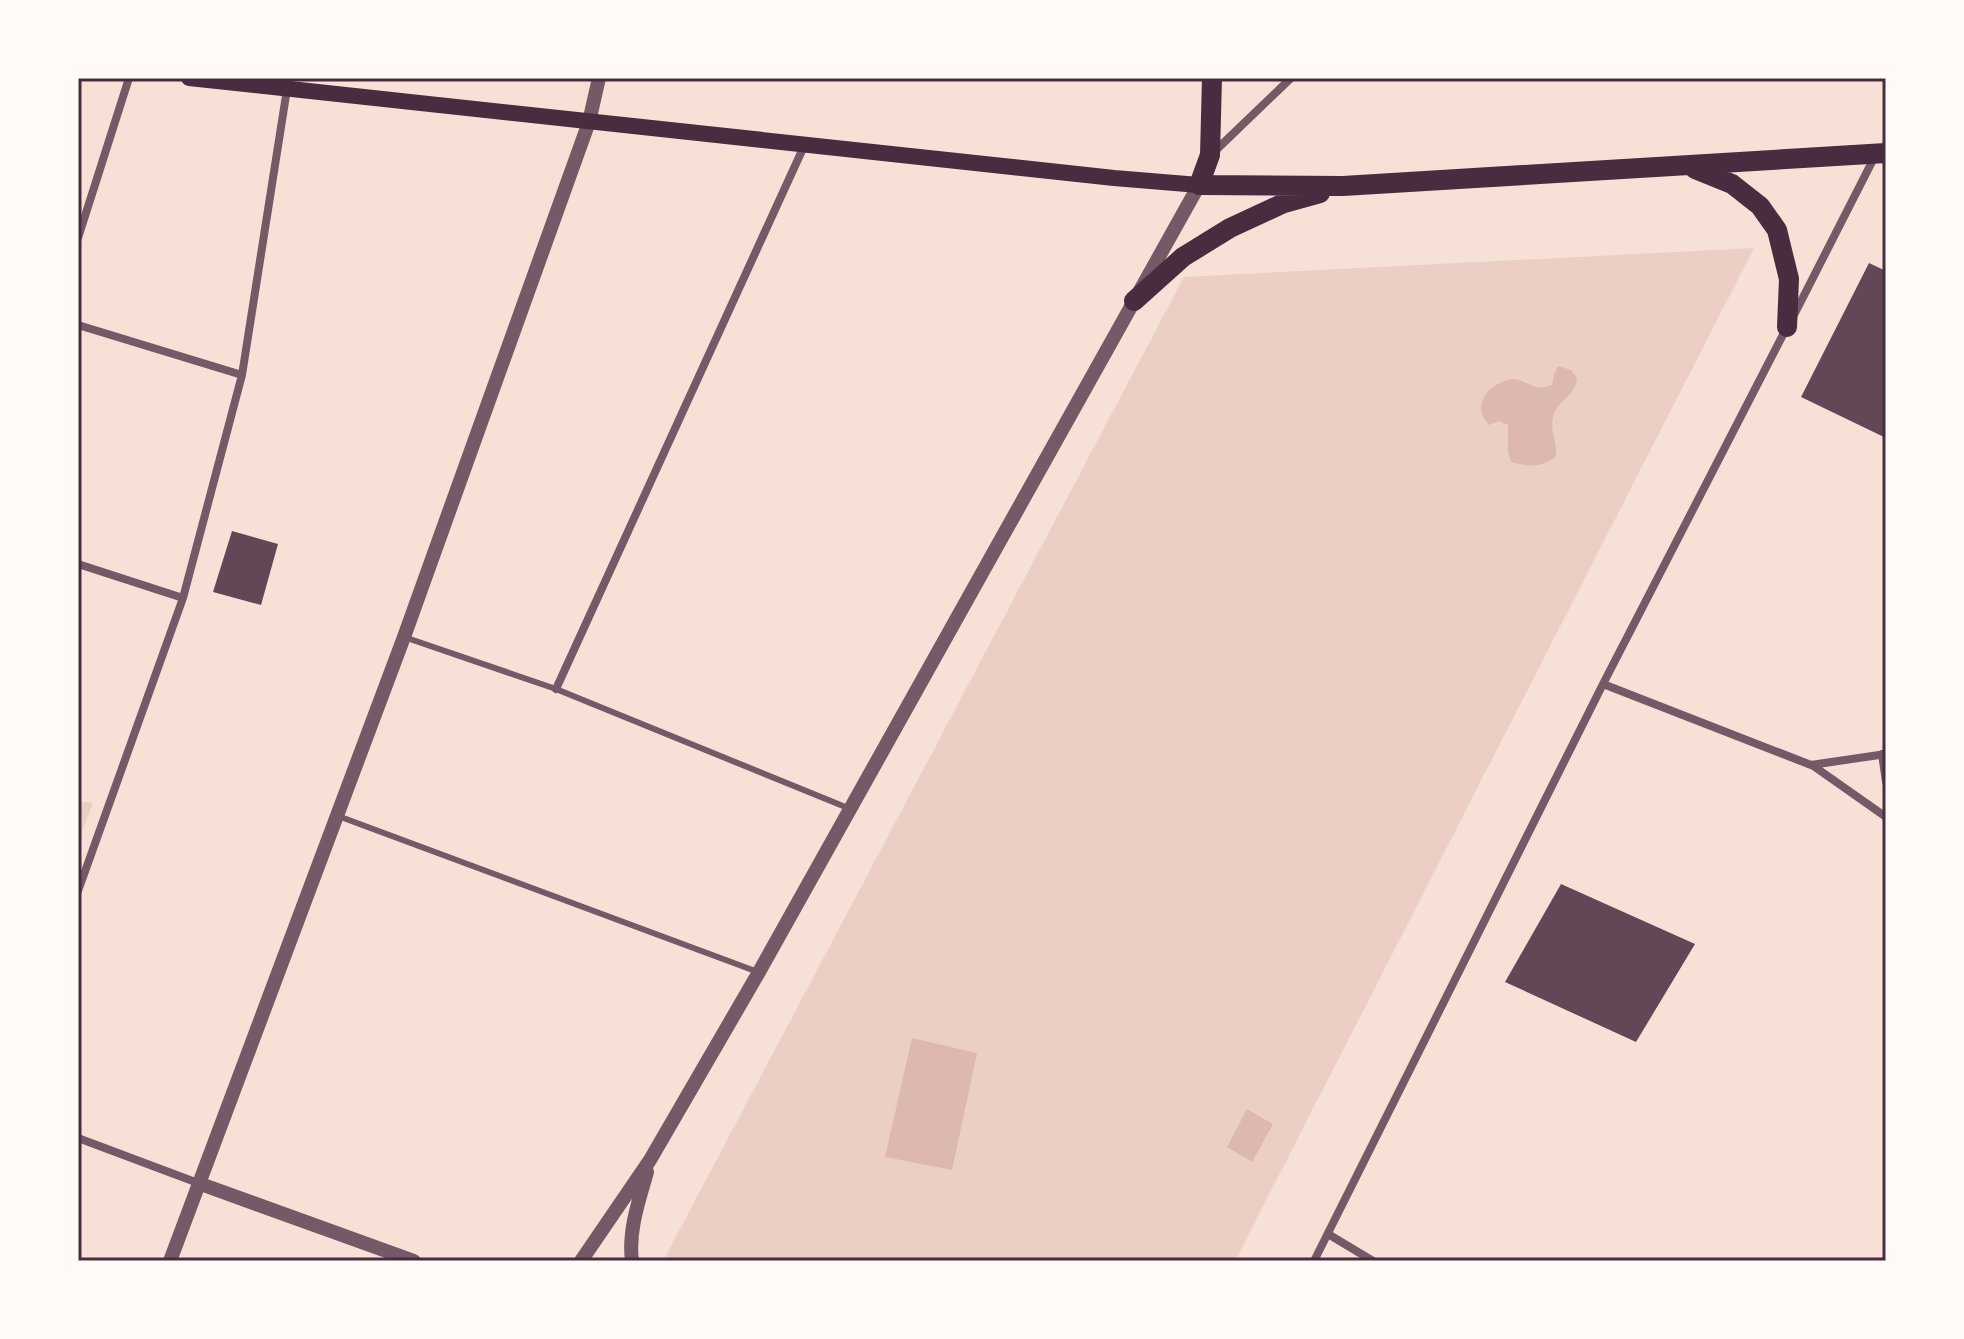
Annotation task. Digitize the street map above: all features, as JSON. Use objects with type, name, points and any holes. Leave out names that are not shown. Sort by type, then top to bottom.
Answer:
[{"type":"main road","points":[[189,78],[257,82],[287,89],[1099,177],[1199,185],[1343,186],[1881,154]]},
{"type":"main road","points":[[1199,185],[1210,155],[1212,78]]},
{"type":"main road","points":[[1688,166],[1732,184],[1760,206],[1777,230],[1789,279],[1787,327]]},
{"type":"main road","points":[[1134,301],[1183,257],[1230,228],[1284,203],[1343,186]]},
{"type":"street","points":[[78,238],[129,78]]},
{"type":"street","points":[[170,1261],[404,637],[589,122],[599,78]]},
{"type":"street","points":[[1210,155],[1291,78]]},
{"type":"street","points":[[78,891],[183,598],[242,375],[287,89]]},
{"type":"street","points":[[556,689],[805,144]]},
{"type":"street","points":[[1314,1261],[1603,684],[1787,327],[1881,154]]},
{"type":"street","points":[[581,1261],[650,1160],[759,972],[1199,185]]},
{"type":"street","points":[[78,325],[242,375]]},
{"type":"street","points":[[78,564],[183,598]]},
{"type":"street","points":[[1603,684],[1811,765],[1886,817]]},
{"type":"street","points":[[1811,765],[1884,754],[1886,782]]},
{"type":"street","points":[[78,1138],[414,1261]]},
{"type":"street","points":[[632,1261],[635,1215],[650,1160]]},
{"type":"street","points":[[1328,1234],[1373,1261]]},
{"type":"lane","points":[[404,637],[556,689],[849,809]]},
{"type":"lane","points":[[338,816],[759,972]]},
{"type":"shaded area","points":[[1754,248],[1235,1261],[663,1261],[1184,277]]},
{"type":"shaded area","points":[[1558,366],[1571,370],[1577,378],[1553,417],[1556,457],[1535,466],[1511,462],[1508,425],[1499,421],[1489,425],[1481,412],[1484,397],[1492,388],[1507,380],[1520,380],[1536,387],[1552,385]]},
{"type":"shaded area","points":[[78,801],[93,803],[78,842]]},
{"type":"shaded area","points":[[912,1038],[977,1053],[952,1170],[885,1157]]},
{"type":"shaded area","points":[[1247,1109],[1273,1124],[1252,1162],[1227,1147]]},
{"type":"building","points":[[1869,263],[1886,271],[1886,438],[1801,397]]},
{"type":"building","points":[[232,531],[278,544],[261,605],[213,592]]},
{"type":"building","points":[[1561,884],[1695,944],[1636,1042],[1505,982]]}]
